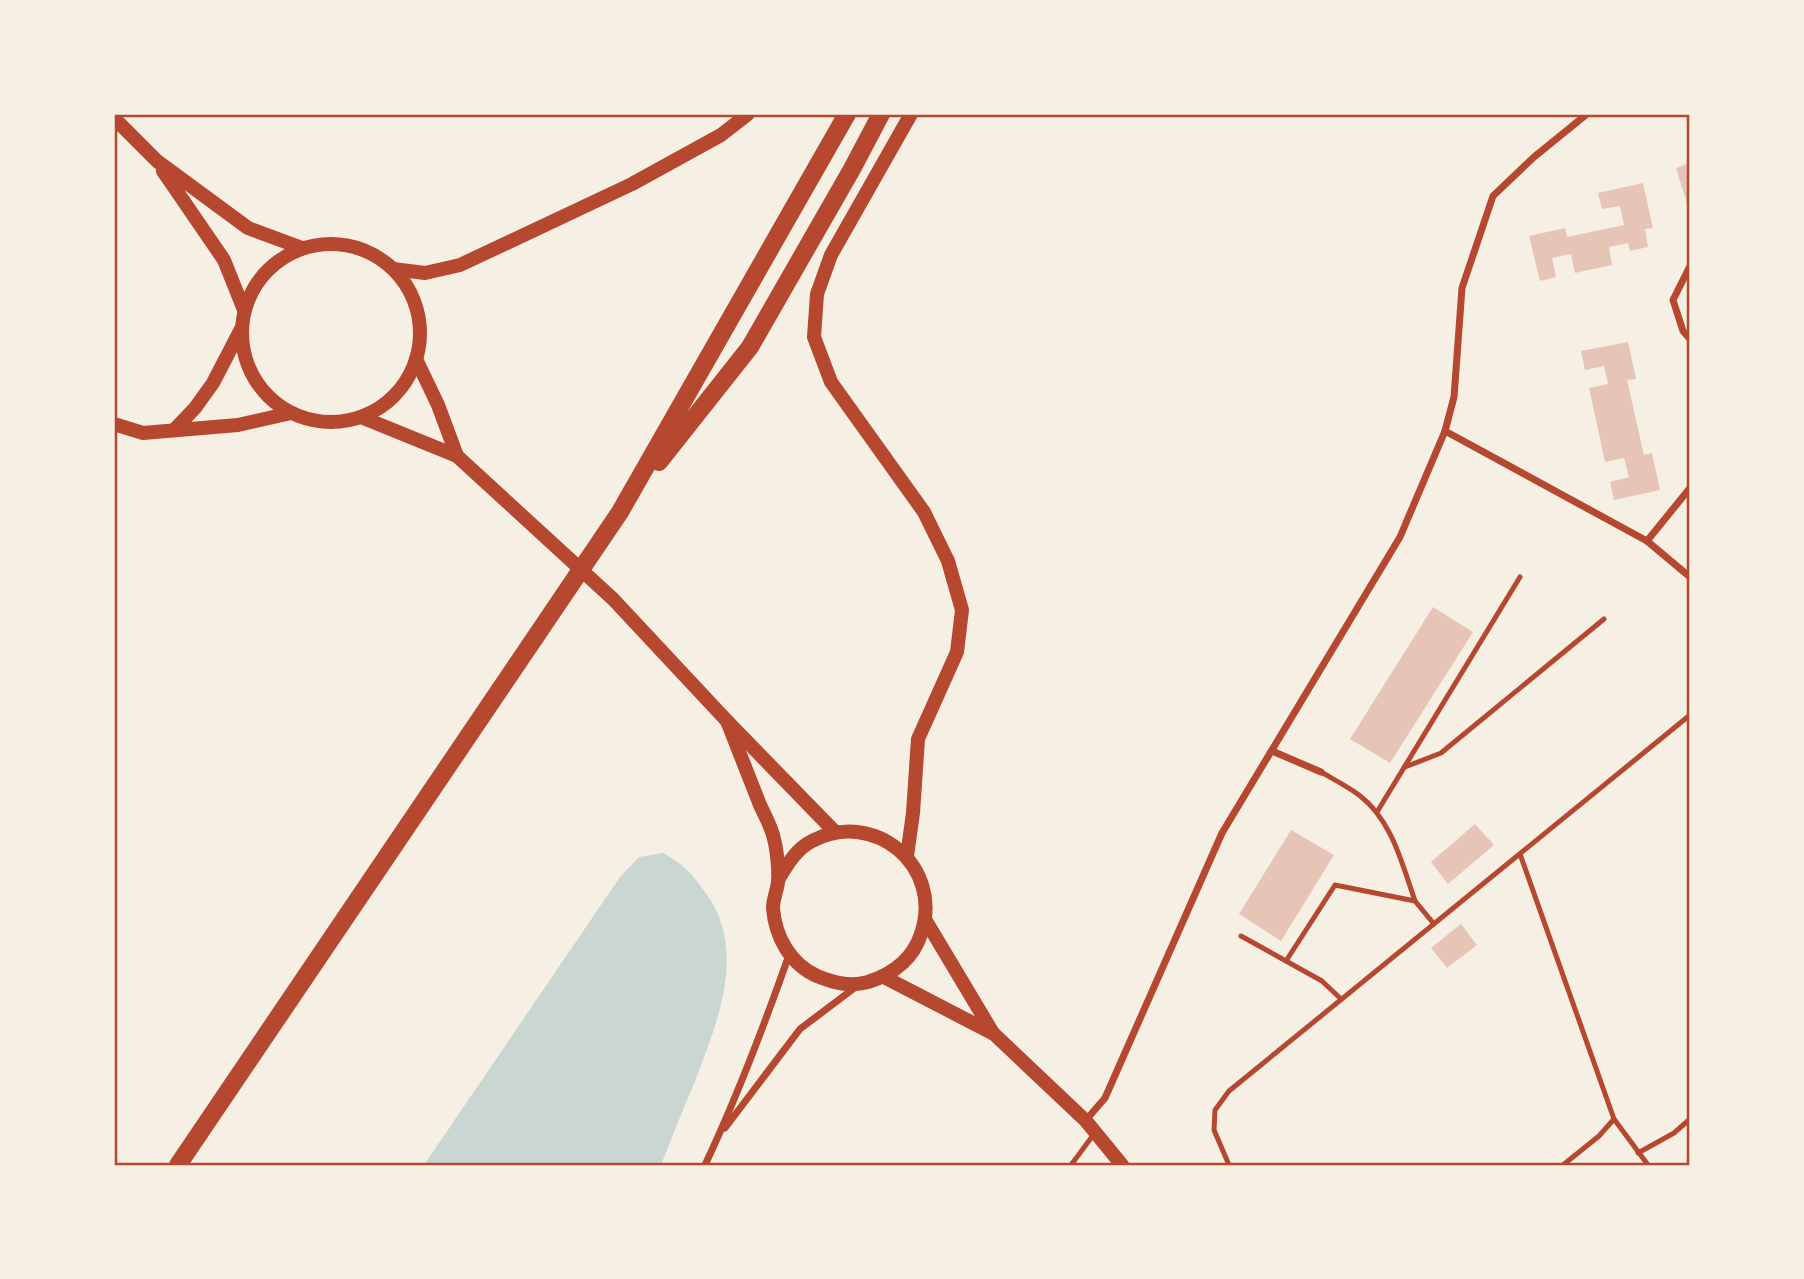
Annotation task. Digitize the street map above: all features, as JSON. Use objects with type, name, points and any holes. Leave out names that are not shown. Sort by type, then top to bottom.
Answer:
[{"type":"main road","points":[[393,269],[425,273],[460,265],[632,184],[722,135],[748,114]]},
{"type":"main road","points":[[620,512],[847,114]]},
{"type":"main road","points":[[178,1165],[620,512],[750,346],[881,114]]},
{"type":"main road","points":[[907,856],[919,739],[957,652],[962,610],[948,561],[924,512],[831,382],[814,337],[817,294],[831,255],[911,114]]},
{"type":"main road","points":[[114,118],[156,161],[248,228],[302,248]]},
{"type":"main road","points":[[156,161],[224,260],[244,310]]},
{"type":"main road","points":[[318,245],[350,246],[380,259],[393,269],[407,288],[417,310],[420,335],[416,359],[404,384],[386,404],[361,417],[326,423],[291,413],[264,392],[246,362],[242,328],[244,310],[257,283],[277,262],[302,248],[318,245]]},
{"type":"main road","points":[[174,430],[195,408],[213,383],[242,328]]},
{"type":"main road","points":[[416,359],[438,405],[457,456]]},
{"type":"main road","points":[[114,424],[143,433],[238,425],[291,413]]},
{"type":"main road","points":[[361,417],[457,456],[613,599],[835,832]]},
{"type":"main road","points":[[727,721],[774,839],[778,880],[773,906],[777,932],[789,955],[808,972],[833,983],[859,984],[884,977],[905,962],[918,943],[926,921],[926,898],[920,876],[907,856],[886,840],[862,832],[835,832],[811,841],[791,858],[778,880]]},
{"type":"main road","points":[[926,921],[993,1034]]},
{"type":"main road","points":[[884,977],[993,1034],[1086,1121],[1122,1165]]},
{"type":"street","points":[[1086,1121],[1105,1098],[1222,833],[1400,537],[1445,431],[1454,397],[1462,288],[1493,196],[1534,157],[1587,114]]},
{"type":"street","points":[[1690,267],[1673,300],[1683,331],[1690,339]]},
{"type":"street","points":[[1445,431],[1647,541],[1690,577]]},
{"type":"street","points":[[1647,541],[1690,488]]},
{"type":"street","points":[[1272,751],[1321,772]]},
{"type":"street","points":[[705,1165],[770,1009],[789,955]]},
{"type":"street","points":[[719,1136],[800,1029],[859,984]]},
{"type":"lane","points":[[1377,812],[1520,577]]},
{"type":"lane","points":[[1405,767],[1441,754],[1604,620]]},
{"type":"lane","points":[[1229,1165],[1214,1130],[1215,1110],[1229,1091],[1690,715]]},
{"type":"lane","points":[[1321,772],[1359,795],[1377,812],[1393,840],[1415,901],[1434,924]]},
{"type":"lane","points":[[1520,854],[1614,1119],[1648,1165]]},
{"type":"lane","points":[[1286,961],[1335,885],[1415,901]]},
{"type":"lane","points":[[1241,936],[1322,981],[1341,999]]},
{"type":"lane","points":[[1563,1165],[1600,1136],[1614,1119]]},
{"type":"lane","points":[[1638,1153],[1674,1133],[1690,1119]]},
{"type":"lane","points":[[1071,1165],[1095,1134]]},
{"type":"shaded area","points":[[663,853],[687,870],[705,892],[718,914],[725,938],[727,961],[720,1010],[661,1165],[424,1165],[620,877],[639,857]]},
{"type":"building","points":[[1690,163],[1690,213],[1676,168]]},
{"type":"building","points":[[1643,183],[1653,228],[1645,229],[1648,247],[1630,251],[1628,243],[1609,247],[1612,265],[1575,273],[1571,254],[1552,258],[1556,277],[1540,281],[1529,236],[1565,228],[1567,237],[1624,225],[1620,206],[1602,209],[1598,193]]},
{"type":"building","points":[[1628,342],[1636,379],[1627,380],[1644,455],[1652,453],[1660,490],[1614,500],[1610,482],[1629,477],[1624,458],[1605,462],[1589,388],[1608,384],[1604,366],[1585,370],[1581,351]]},
{"type":"building","points":[[1433,607],[1473,632],[1390,763],[1350,739]]},
{"type":"building","points":[[1475,824],[1494,845],[1448,884],[1431,862]]},
{"type":"building","points":[[1291,830],[1334,855],[1281,941],[1239,914]]},
{"type":"building","points":[[1461,924],[1477,945],[1447,968],[1431,948]]}]
